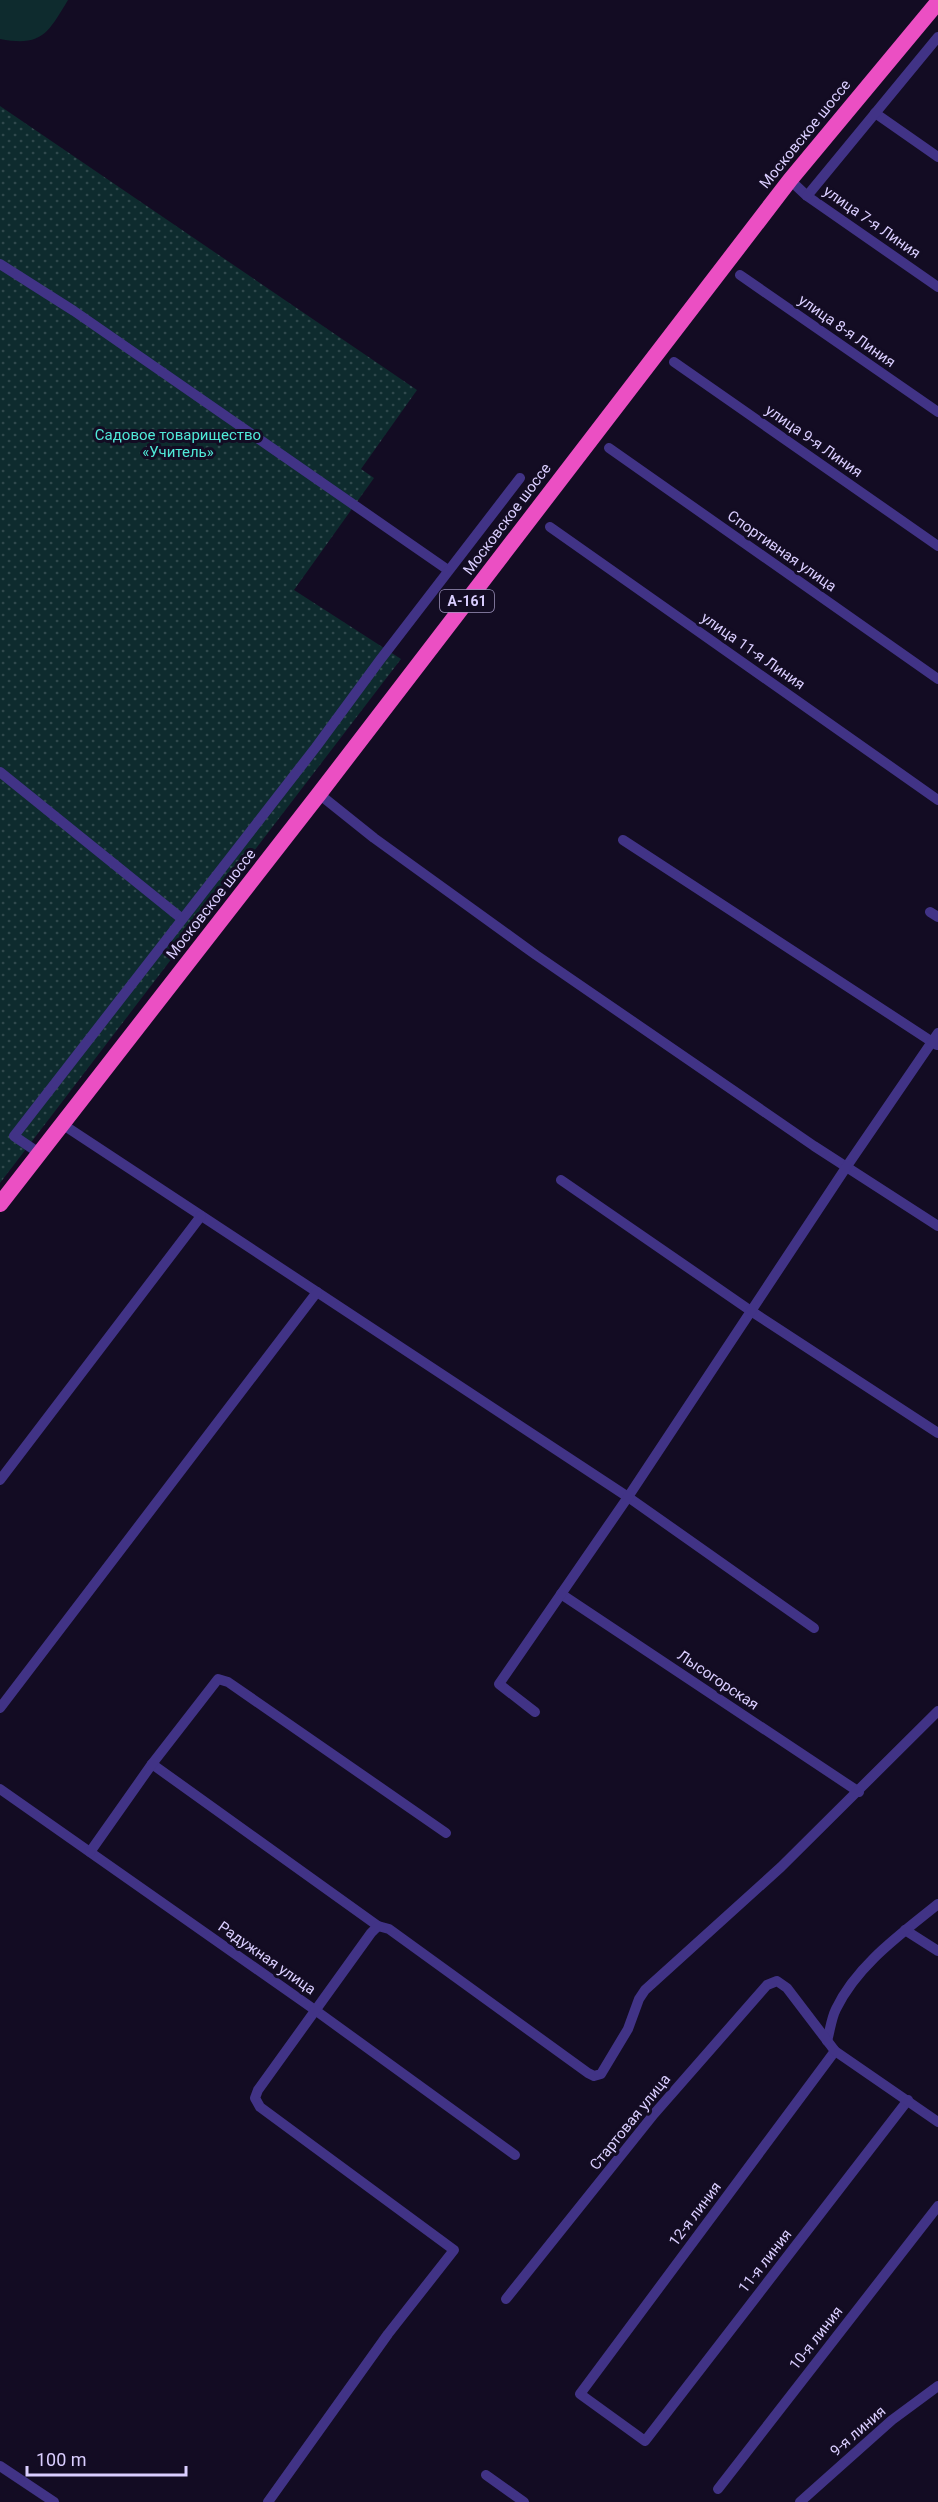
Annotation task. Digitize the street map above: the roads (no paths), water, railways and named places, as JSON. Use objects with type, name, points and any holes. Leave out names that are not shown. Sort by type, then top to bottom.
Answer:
[{"type":"highway","name":"Московское шоссе","points":[[0,1204],[319,794],[790,180],[938,2]]},
{"type":"street","points":[[807,196],[938,37]]},
{"type":"street","points":[[875,113],[938,157]]},
{"type":"street","name":"улица 7-я Линия","points":[[790,180],[807,196],[938,287]]},
{"type":"street","points":[[0,264],[83,317],[448,570]]},
{"type":"street","name":"улица 8-я Линия","points":[[740,275],[938,412]]},
{"type":"street","name":"улица 9-я Линия","points":[[674,362],[938,546]]},
{"type":"street","name":"Спортивная улица","points":[[609,448],[938,679]]},
{"type":"street","points":[[39,1153],[14,1136],[520,478]]},
{"type":"street","name":"улица 11-я Линия","points":[[550,527],[938,800]]},
{"type":"street","points":[[0,771],[181,918]]},
{"type":"street","points":[[319,794],[374,838],[536,955],[814,1146],[938,1226]]},
{"type":"street","points":[[535,1712],[499,1684],[628,1497],[847,1166],[936,1040],[623,840]]},
{"type":"street","points":[[62,1124],[628,1497],[814,1628]]},
{"type":"street","points":[[561,1180],[751,1311],[938,1433]]},
{"type":"street","points":[[0,1480],[201,1216]]},
{"type":"street","points":[[0,1708],[317,1292]]},
{"type":"street","name":"Лысогорская","points":[[561,1594],[859,1792]]},
{"type":"street","points":[[90,1852],[152,1764],[218,1678],[228,1682],[446,1833]]},
{"type":"street","points":[[152,1764],[378,1926],[389,1929],[594,2076],[601,2074],[628,2029],[639,1999],[645,1990],[781,1867],[938,1711]]},
{"type":"street","name":"Радужная улица","points":[[0,1789],[315,2010],[515,2155]]},
{"type":"street","points":[[938,1904],[905,1930],[856,1978],[836,2010],[827,2041],[835,2051],[938,2122]]},
{"type":"street","points":[[268,2502],[388,2334],[454,2250],[260,2107],[255,2098],[258,2090],[315,2010],[378,1926]]},
{"type":"street","points":[[905,1930],[938,1952]]},
{"type":"street","name":"Стартовая улица","points":[[506,2299],[715,2042],[767,1985],[777,1981],[787,1988],[827,2041]]},
{"type":"street","name":"12-я линия","points":[[645,2441],[580,2394],[835,2051]]},
{"type":"street","name":"11-я линия","points":[[645,2441],[908,2100]]},
{"type":"street","name":"10-я линия","points":[[718,2489],[938,2206]]},
{"type":"street","name":"9-я линия","points":[[800,2502],[892,2420],[938,2386]]},
{"type":"street","points":[[0,2466],[54,2502]]},
{"type":"street","points":[[486,2475],[524,2502]]},
{"type":"park label","name":"Садовое товарищество «Учитель»","points":[[178,444]]}]
